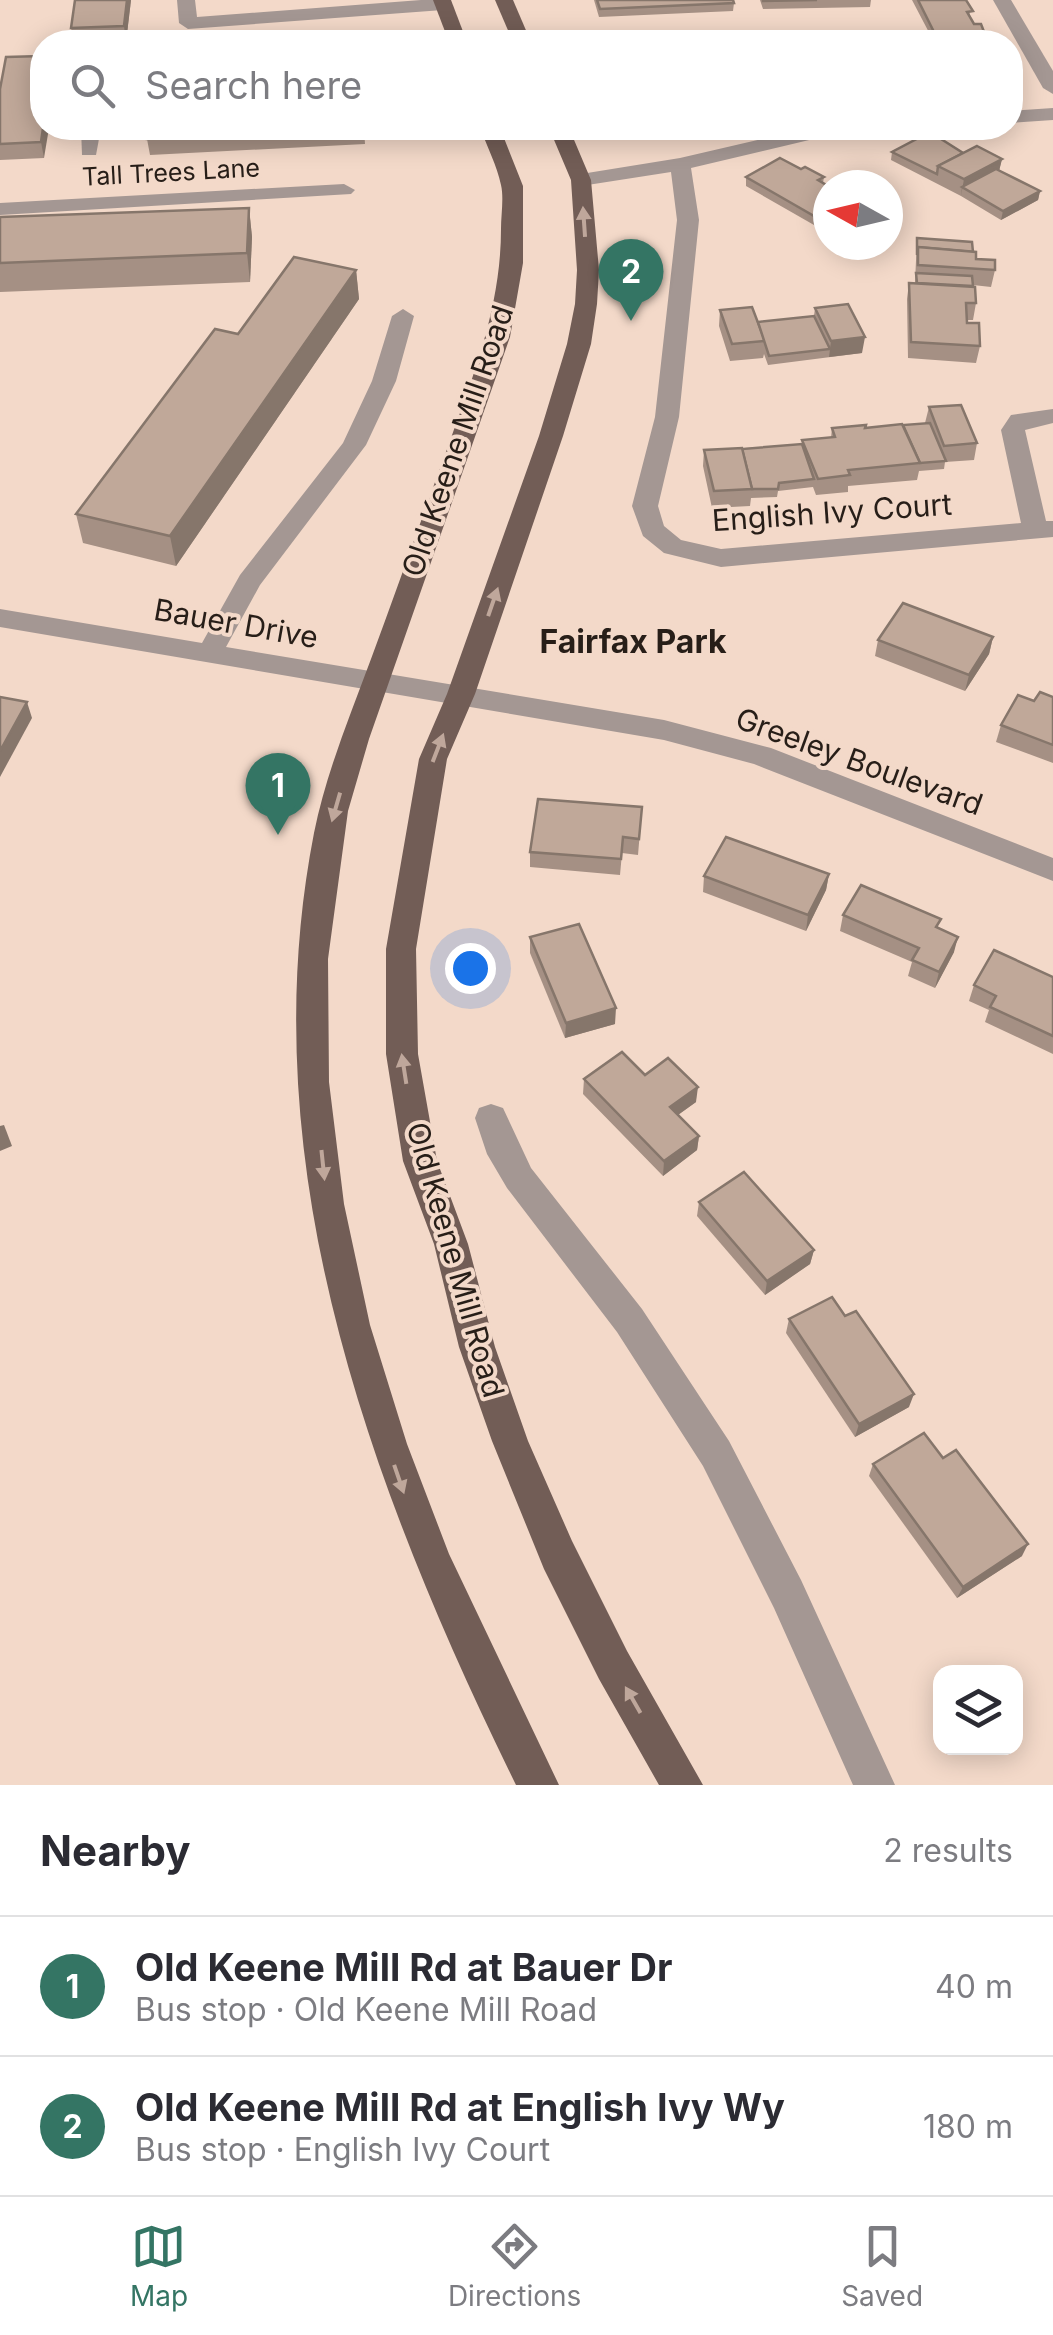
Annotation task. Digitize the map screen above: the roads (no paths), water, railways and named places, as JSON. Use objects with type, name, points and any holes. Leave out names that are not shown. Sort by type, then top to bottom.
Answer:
[{"type":"main road","points":[[504,0],[517,30]]},
{"type":"main road","points":[[443,2],[454,30]]},
{"type":"main road","name":"Old Keene Mill Road","points":[[495,140],[512,186],[508,297],[493,355],[376,681],[329,832],[315,928],[314,1062],[337,1270],[402,1488],[460,1626],[538,1785]]},
{"type":"main road","name":"Old Keene Mill Road","points":[[564,140],[581,180],[588,270],[578,344],[551,436],[461,694],[433,758],[401,949],[402,1054],[420,1161],[451,1244],[477,1347],[516,1457],[605,1650],[682,1785]]},
{"type":"street","points":[[186,0],[188,23],[443,2]]},
{"type":"street","points":[[1002,0],[1019,30]]},
{"type":"street","points":[[1023,36],[1053,88]]},
{"type":"street","points":[[1023,116],[1053,114]]},
{"type":"street","points":[[89,152],[90,140]]},
{"type":"street","points":[[581,180],[680,164],[783,140]]},
{"type":"street","name":"English Ivy Court","points":[[680,164],[688,220],[667,417],[645,506],[652,530],[672,546],[721,558],[1044,530],[1013,430],[1019,420],[1053,416]]},
{"type":"street","name":"Tall Trees Lane","points":[[0,209],[344,190]]},
{"type":"street","points":[[210,652],[249,581],[354,445],[384,381],[403,316]]},
{"type":"street","name":"Bauer Drive","points":[[0,618],[461,694]]},
{"type":"street","name":"Greeley Boulevard","points":[[461,694],[664,730],[761,755],[1053,870]]},
{"type":"street","points":[[491,1118],[504,1154],[519,1178],[623,1308],[692,1412],[778,1576],[874,1785]]},
{"type":"place","name":"Old Keene Mill Rd at English Ivy Wy","points":[[631,321]]},
{"type":"place","name":"Old Keene Mill Rd at Bauer Dr","points":[[278,835]]},
{"type":"district","name":"Fairfax Park","points":[[633,642]]}]
